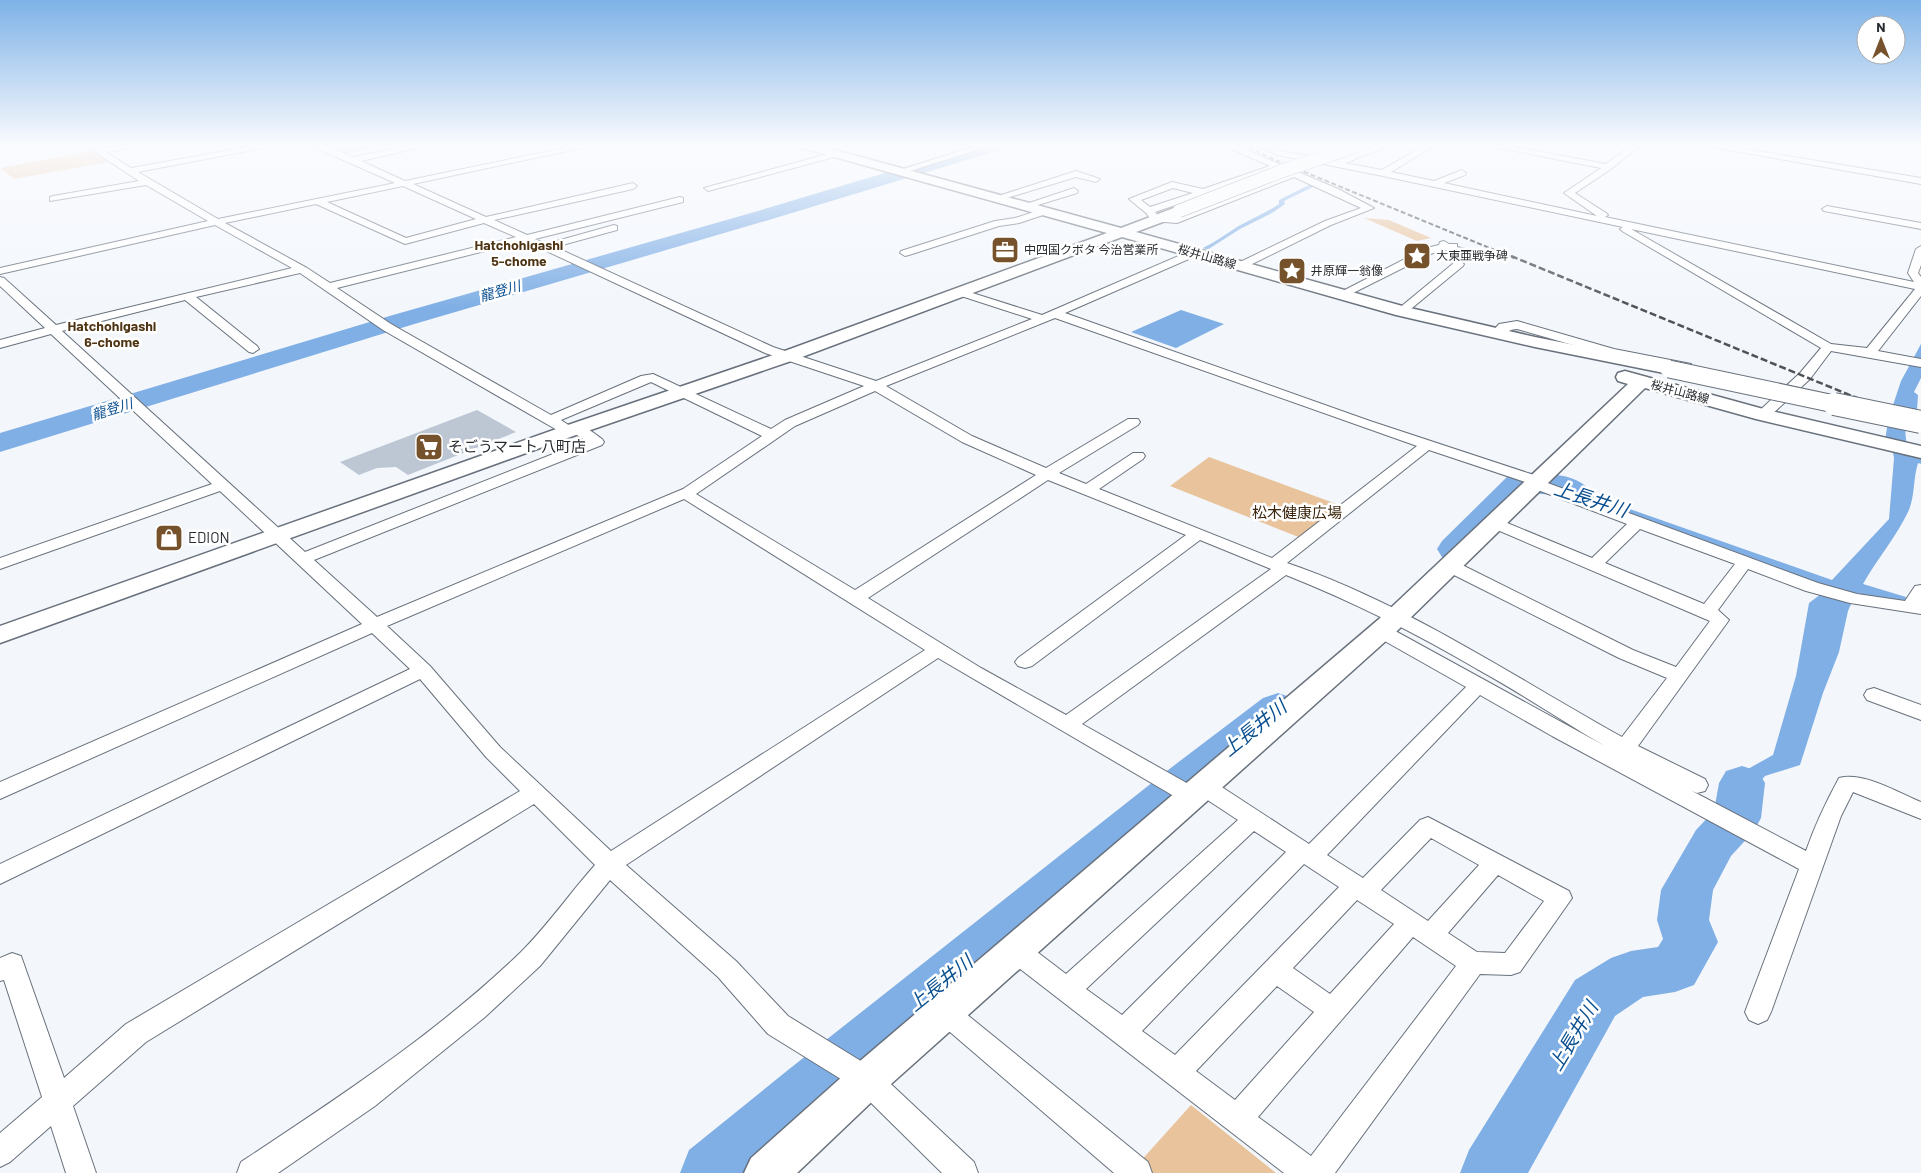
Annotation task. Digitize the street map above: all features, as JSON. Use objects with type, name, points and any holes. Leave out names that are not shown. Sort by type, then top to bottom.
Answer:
[{"type":"street","points":[[178,199],[216,222],[301,269],[387,327],[550,420],[597,442],[303,559]]},
{"type":"street","points":[[0,271],[216,222],[335,199]]},
{"type":"street","points":[[437,199],[769,350],[875,386],[967,439],[1087,490],[1280,566],[1389,624],[1484,664],[1628,759],[1750,833],[1812,865]]},
{"type":"street","points":[[319,202],[405,241],[484,220],[577,199]]},
{"type":"street","name":"桜井山路線","points":[[999,199],[1402,311],[1497,333],[1921,422]]},
{"type":"street","points":[[1024,206],[1048,199]]},
{"type":"street","points":[[1135,199],[1152,215],[1174,220],[1229,199]]},
{"type":"street","points":[[0,635],[572,430],[788,356],[1121,232],[1187,199]]},
{"type":"street","points":[[1152,215],[1179,211],[1211,199]]},
{"type":"street","points":[[1240,266],[1328,223],[1369,208],[1350,199]]},
{"type":"street","points":[[1506,199],[1921,287]]},
{"type":"street","points":[[1541,206],[1556,199]]},
{"type":"street","points":[[1570,199],[1614,222],[1828,347],[1921,363]]},
{"type":"street","points":[[328,287],[680,200]]},
{"type":"street","points":[[1827,209],[1921,226]]},
{"type":"street","points":[[906,253],[998,223],[1016,221],[1046,211]]},
{"type":"street","points":[[545,247],[628,224]]},
{"type":"street","points":[[1343,294],[1430,250],[1447,245],[1478,255]]},
{"type":"street","points":[[1921,248],[1913,273],[1921,287]]},
{"type":"street","points":[[0,791],[374,624],[684,493],[790,423],[875,386],[1140,278],[1194,253]]},
{"type":"street","points":[[1402,311],[1459,264]]},
{"type":"street","points":[[0,344],[82,321],[301,269]]},
{"type":"street","points":[[0,280],[374,624],[422,670],[493,752],[609,864],[727,969],[778,1025],[867,1080],[963,1173]]},
{"type":"street","points":[[1870,353],[1921,287]]},
{"type":"street","points":[[959,292],[1048,316],[1428,444],[1537,482],[1812,588],[1856,599],[1916,608],[1921,590]]},
{"type":"street","points":[[188,297],[253,349]]},
{"type":"street","name":"桜井山路線","points":[[1442,320],[1466,331],[1641,382],[1763,415],[1921,452]]},
{"type":"street","points":[[1497,333],[1508,325],[1528,326],[1612,352],[1792,388]]},
{"type":"street","points":[[1763,415],[1820,359],[1828,347]]},
{"type":"street","points":[[550,420],[646,379],[653,378],[772,435]]},
{"type":"street","points":[[766,1173],[867,1080],[1389,624],[1641,382]]},
{"type":"street","points":[[855,598],[1048,474],[1133,422]]},
{"type":"street","points":[[1067,725],[1280,566],[1428,444]]},
{"type":"street","points":[[1087,490],[1138,456]]},
{"type":"street","points":[[0,564],[223,485]]},
{"type":"street","points":[[684,493],[938,650],[1067,725],[1253,819],[1306,854],[1360,889],[1421,928],[1474,963],[1511,964],[1560,898],[1428,826],[1360,889],[1275,970],[1176,1073]]},
{"type":"street","points":[[1594,565],[1638,522]]},
{"type":"street","points":[[1494,524],[1712,614]]},
{"type":"street","points":[[1024,662],[1198,534]]},
{"type":"street","points":[[1628,759],[1679,675],[1720,620],[1708,611],[1745,562]]},
{"type":"street","points":[[1450,566],[1626,654],[1679,675]]},
{"type":"street","points":[[1389,624],[1478,686],[1628,759],[1697,785]]},
{"type":"street","points":[[252,1173],[365,1096],[476,1009],[531,958],[609,864],[938,650]]},
{"type":"street","points":[[0,875],[422,670]]},
{"type":"street","points":[[1123,1032],[1478,686]]},
{"type":"street","points":[[1874,695],[1921,713]]},
{"type":"street","points":[[1758,1012],[1830,816],[1847,784],[1859,785],[1921,811]]},
{"type":"street","points":[[0,1152],[136,1033],[535,793]]},
{"type":"street","points":[[1067,990],[1253,819]]},
{"type":"street","points":[[1237,1119],[1333,1011],[1421,928],[1495,862]]},
{"type":"street","points":[[1015,950],[1308,1173]]},
{"type":"street","points":[[1317,1173],[1474,963]]},
{"type":"street","points":[[0,970],[12,964],[81,1173]]},
{"type":"street","points":[[1275,970],[1333,1011]]},
{"type":"street","points":[[945,1012],[1138,1173]]},
{"type":"green space","points":[[1364,218],[1389,220],[1431,238],[1417,241]]},
{"type":"green space","name":"松木健康広場","points":[[1209,457],[1342,506],[1301,538],[1170,486]]},
{"type":"green space","points":[[1191,1105],[1276,1173],[1148,1173],[1138,1164]]},
{"type":"water","points":[[1289,199],[1284,201],[1285,204],[1272,213],[1240,229],[1207,250],[1203,248],[1279,204],[1279,200]]},
{"type":"water","points":[[1181,310],[1224,324],[1176,348],[1131,332]]},
{"type":"water","points":[[1921,344],[1921,378],[1914,392],[1918,395],[1917,410],[1905,425],[1909,450],[1921,459],[1921,464],[1918,463],[1916,469],[1909,510],[1899,529],[1863,584],[1906,597],[1905,602],[1856,593],[1848,611],[1839,652],[1823,693],[1800,765],[1765,776],[1744,800],[1749,823],[1721,812],[1730,779],[1773,755],[1796,676],[1809,603],[1829,588],[1551,487],[1550,481],[1832,580],[1889,519],[1894,458],[1893,453],[1885,442],[1888,420],[1901,381]]},
{"type":"building","name":"そごうマート 八町店","points":[[477,410],[516,432],[408,475],[396,467],[377,468],[359,475],[340,462]]},
{"type":"waterway","name":"龍登川","points":[[0,443],[402,320],[819,199]]},
{"type":"waterway","name":"上長井川","points":[[1455,549],[1521,482],[1559,486],[1573,491]]},
{"type":"waterway","name":"上長井川","points":[[712,1173],[809,1090],[1188,779],[1278,708]]},
{"type":"waterway","name":"上長井川","points":[[1492,1173],[1595,998],[1631,975],[1675,968],[1691,942],[1683,920],[1687,890],[1713,843],[1737,818],[1742,783]]},
{"type":"railway","points":[[1370,199],[1514,258]]},
{"type":"railway","points":[[1511,256],[1874,405]]},
{"type":"railway","points":[[1871,404],[1921,424]]},
{"type":"place","name":"中四国クボタ 今治営業所","points":[[1005,250]]},
{"type":"place","name":"大東亜戦争碑","points":[[1417,256]]},
{"type":"place","name":"井原輝一翁像","points":[[1292,271]]},
{"type":"place","name":"そごうマート 八町店","points":[[429,447]]},
{"type":"place","name":"EDION","points":[[169,538]]},
{"type":"district","name":"Hatchohigashi 5-chome","points":[[519,254]]},
{"type":"district","name":"Hatchohigashi 6-chome","points":[[112,334]]}]
